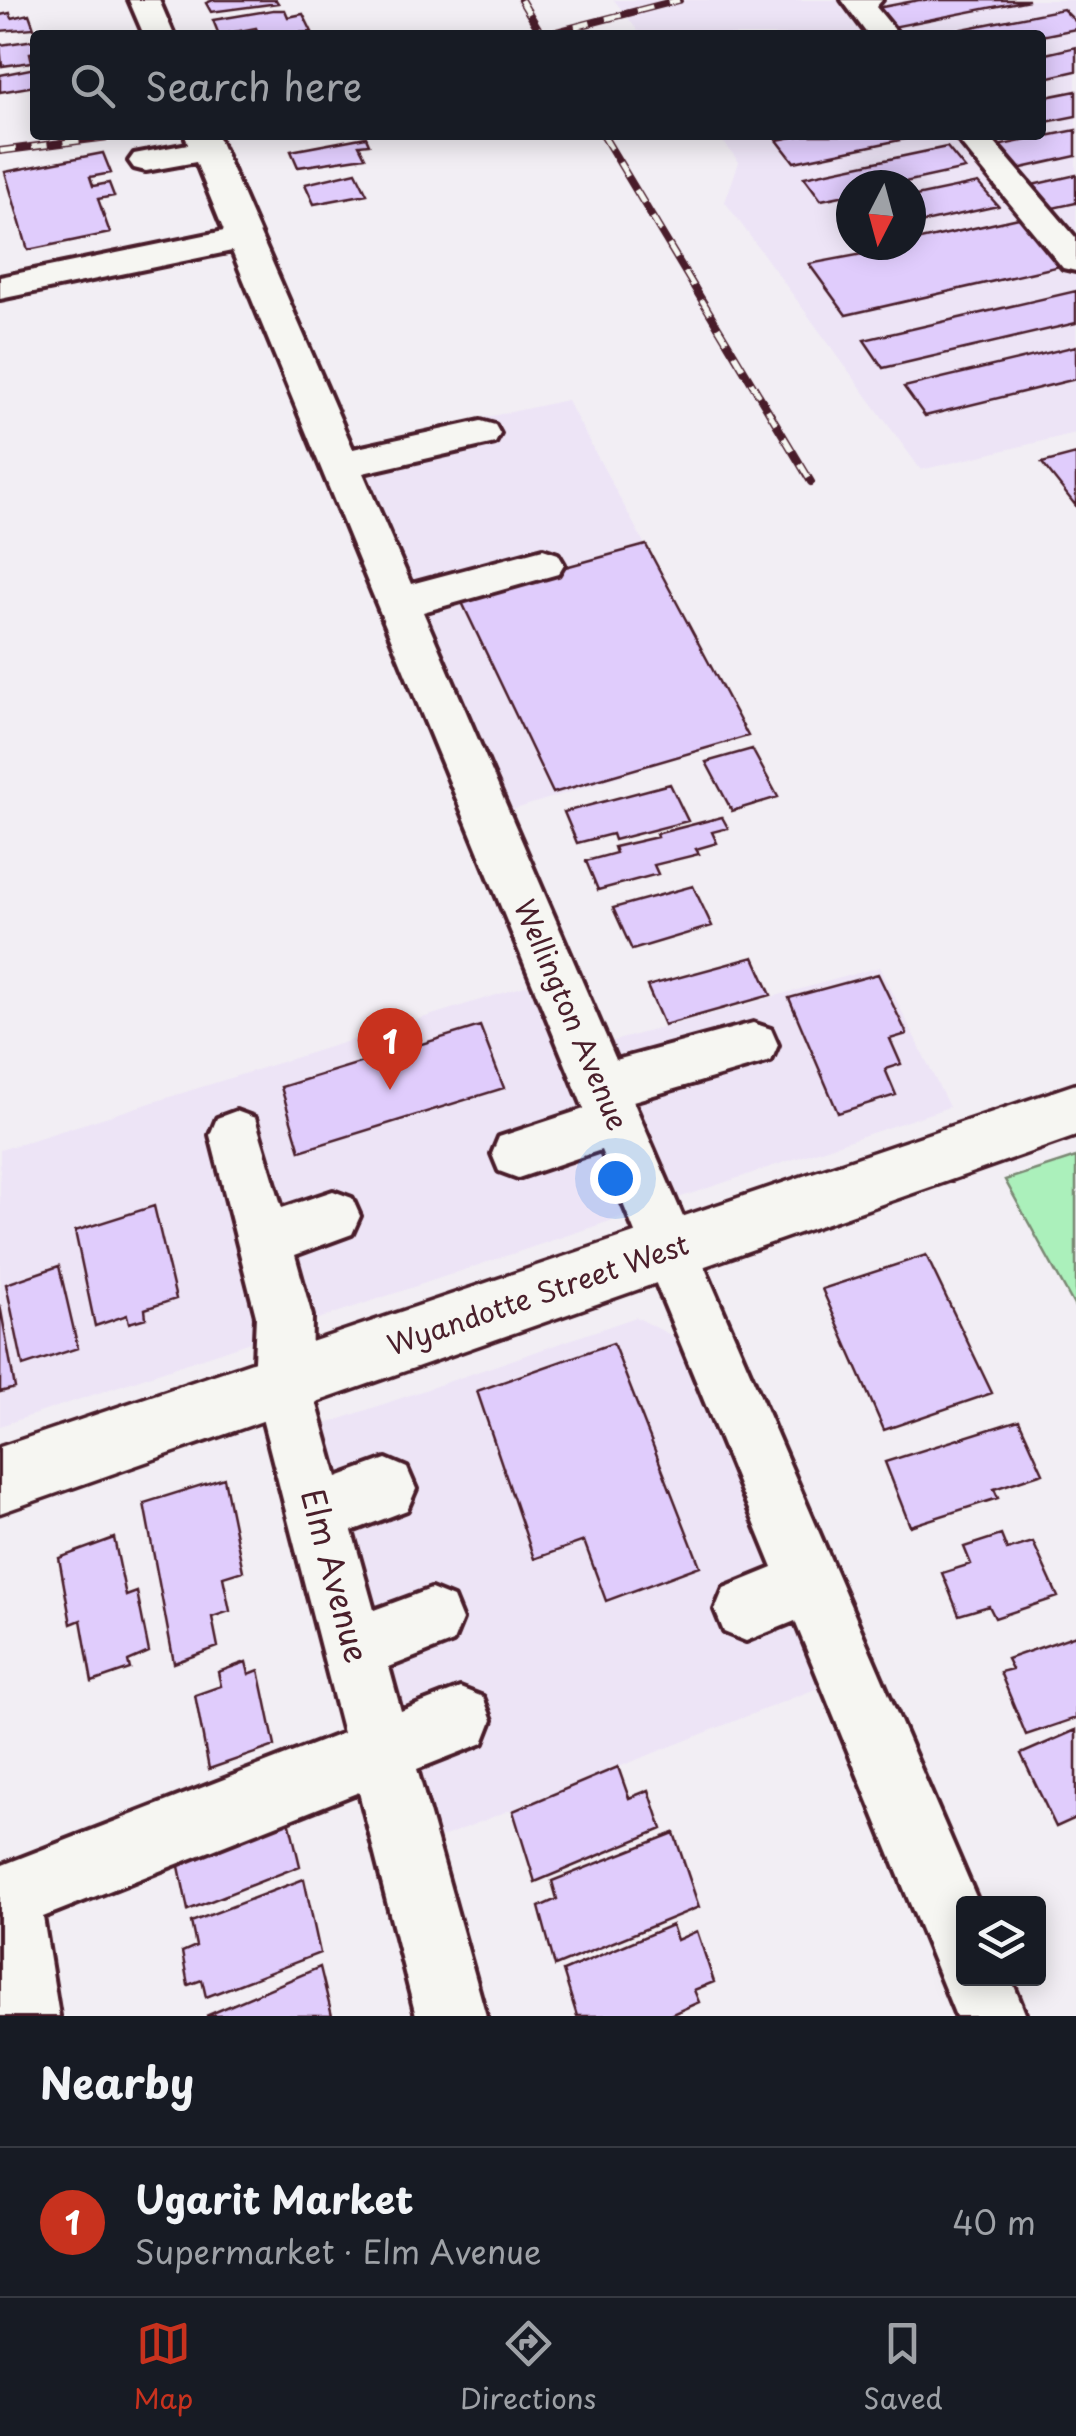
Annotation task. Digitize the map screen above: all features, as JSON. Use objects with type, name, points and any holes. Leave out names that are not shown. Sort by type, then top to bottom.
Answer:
[{"type":"main road","name":"Wyandotte Street West","points":[[0,1480],[1076,1110]]},
{"type":"street","points":[[144,0],[157,30]]},
{"type":"street","points":[[867,0],[856,2],[880,30]]},
{"type":"street","points":[[974,140],[1076,260]]},
{"type":"street","points":[[146,161],[204,143]]},
{"type":"street","name":"Wellington Avenue","points":[[204,143],[956,1931]]},
{"type":"street","points":[[0,288],[165,239],[244,238]]},
{"type":"street","points":[[340,465],[481,434]]},
{"type":"street","points":[[398,603],[543,564]]},
{"type":"street","points":[[518,1154],[608,1105],[752,1045]]},
{"type":"street","name":"Elm Avenue","points":[[236,1134],[284,1316],[282,1383],[451,2016]]},
{"type":"street","points":[[264,1240],[333,1216]]},
{"type":"street","points":[[317,1514],[386,1489]]},
{"type":"street","points":[[746,1610],[810,1584]]},
{"type":"street","points":[[353,1649],[431,1620]]},
{"type":"street","points":[[24,2016],[3,1898],[460,1720]]},
{"type":"street","points":[[979,1986],[991,2016]]},
{"type":"shaded area","points":[[614,0],[1073,0],[1076,433],[921,470],[725,202],[739,162],[722,140],[1046,140],[1046,30],[637,30]]},
{"type":"shaded area","points":[[567,400],[748,736],[509,811],[351,446]]},
{"type":"shaded area","points":[[880,967],[949,1107],[0,1426],[0,1150],[531,984],[610,1042]]},
{"type":"shaded area","points":[[636,1317],[678,1339],[823,1686],[437,1839],[320,1426]]},
{"type":"green space","points":[[1076,1157],[1076,1309],[1005,1180]]},
{"type":"building","points":[[919,0],[1029,0],[893,27],[877,8]]},
{"type":"building","points":[[206,3],[278,3],[211,12]]},
{"type":"building","points":[[1063,9],[1076,22],[1076,29],[1046,35],[1046,30],[957,30]]},
{"type":"building","points":[[285,10],[288,17],[303,14],[311,30],[217,30],[213,20]]},
{"type":"building","points":[[10,13],[12,18],[29,14],[34,28],[0,31],[0,15]]},
{"type":"building","points":[[30,41],[30,62],[2,66],[0,45]]},
{"type":"building","points":[[1076,47],[1076,71],[1046,78],[1046,54]]},
{"type":"building","points":[[30,69],[30,87],[0,92],[0,75]]},
{"type":"building","points":[[1076,91],[1076,116],[1046,122],[1046,97]]},
{"type":"building","points":[[1076,130],[1076,156],[1017,169],[997,146],[1046,140],[1046,136]]},
{"type":"building","points":[[350,140],[367,140],[369,144],[359,145],[365,157],[298,167],[291,151]]},
{"type":"building","points":[[777,140],[900,140],[794,162]]},
{"type":"building","points":[[947,147],[965,169],[926,177],[926,170],[837,170]]},
{"type":"building","points":[[103,153],[111,173],[90,177],[93,186],[109,183],[114,196],[98,199],[110,233],[28,250],[5,172]]},
{"type":"building","points":[[836,170],[836,197],[821,200],[804,177]]},
{"type":"building","points":[[356,172],[367,194],[314,204],[305,184]]},
{"type":"building","points":[[1076,175],[1076,203],[1053,208],[1032,185]]},
{"type":"building","points":[[978,183],[998,206],[926,222],[926,194]]},
{"type":"building","points":[[1019,218],[1060,266],[846,315],[809,264],[836,259],[926,260],[926,239]]},
{"type":"building","points":[[1076,291],[1076,323],[883,368],[864,340]]},
{"type":"building","points":[[1076,346],[1076,379],[925,416],[904,387]]},
{"type":"building","points":[[1076,454],[1076,506],[1042,463]]},
{"type":"building","points":[[646,545],[748,736],[553,793],[459,596]]},
{"type":"building","points":[[752,749],[778,797],[732,811],[706,762]]},
{"type":"building","points":[[670,784],[688,821],[614,840],[612,834],[577,843],[564,812]]},
{"type":"building","points":[[722,817],[728,828],[712,832],[717,843],[696,849],[699,854],[654,865],[658,874],[598,890],[586,861],[616,853],[614,847]]},
{"type":"building","points":[[693,886],[712,926],[632,950],[613,908]]},
{"type":"building","points":[[754,957],[771,995],[664,1025],[647,986]]},
{"type":"building","points":[[878,974],[907,1034],[890,1039],[901,1064],[885,1069],[896,1095],[838,1113],[789,998]]},
{"type":"building","points":[[480,1026],[504,1088],[300,1151],[281,1087]]},
{"type":"building","points":[[154,1206],[176,1299],[145,1309],[146,1318],[129,1323],[127,1315],[95,1326],[75,1231]]},
{"type":"building","points":[[926,1255],[992,1393],[884,1430],[822,1289]]},
{"type":"building","points":[[59,1266],[78,1348],[23,1366],[6,1284]]},
{"type":"building","points":[[0,1305],[15,1388],[0,1392]]},
{"type":"building","points":[[613,1343],[700,1566],[606,1601],[584,1541],[534,1559],[477,1391]]},
{"type":"building","points":[[1019,1420],[1043,1473],[994,1489],[998,1498],[910,1526],[885,1462]]},
{"type":"building","points":[[224,1478],[243,1571],[223,1577],[230,1611],[212,1617],[218,1647],[174,1663],[144,1503]]},
{"type":"building","points":[[1001,1535],[1007,1550],[1033,1542],[1058,1597],[995,1618],[989,1606],[959,1615],[942,1573],[971,1564],[964,1547]]},
{"type":"building","points":[[114,1538],[126,1596],[137,1592],[149,1652],[128,1661],[130,1669],[92,1682],[81,1620],[71,1624],[59,1558]]},
{"type":"building","points":[[1076,1635],[1076,1718],[1026,1735],[1000,1672],[1012,1669],[1007,1659]]},
{"type":"building","points":[[246,1662],[249,1674],[259,1670],[275,1746],[209,1769],[195,1695],[221,1686],[218,1672]]},
{"type":"building","points":[[1076,1730],[1076,1818],[1056,1827],[1021,1754]]},
{"type":"building","points":[[618,1767],[629,1798],[649,1790],[662,1829],[535,1882],[513,1811]]},
{"type":"building","points":[[283,1794],[300,1866],[188,1910],[173,1837]]},
{"type":"building","points":[[674,1833],[699,1907],[555,1966],[539,1907],[557,1899],[552,1881]]},
{"type":"building","points":[[304,1879],[320,1953],[206,1997],[202,1980],[188,1985],[182,1952],[196,1946],[191,1922]]},
{"type":"building","points":[[672,1925],[677,1940],[697,1931],[714,1982],[694,1990],[699,2002],[668,2016],[577,2016],[563,1971]]},
{"type":"building","points":[[320,1967],[332,2016],[206,2016]]},
{"type":"railway","points":[[521,0],[539,30]]},
{"type":"railway","points":[[563,30],[679,0]]},
{"type":"railway","points":[[0,151],[85,140]]},
{"type":"railway","points":[[606,140],[811,482]]},
{"type":"place","name":"Ugarit Market","points":[[390,1090]]}]
